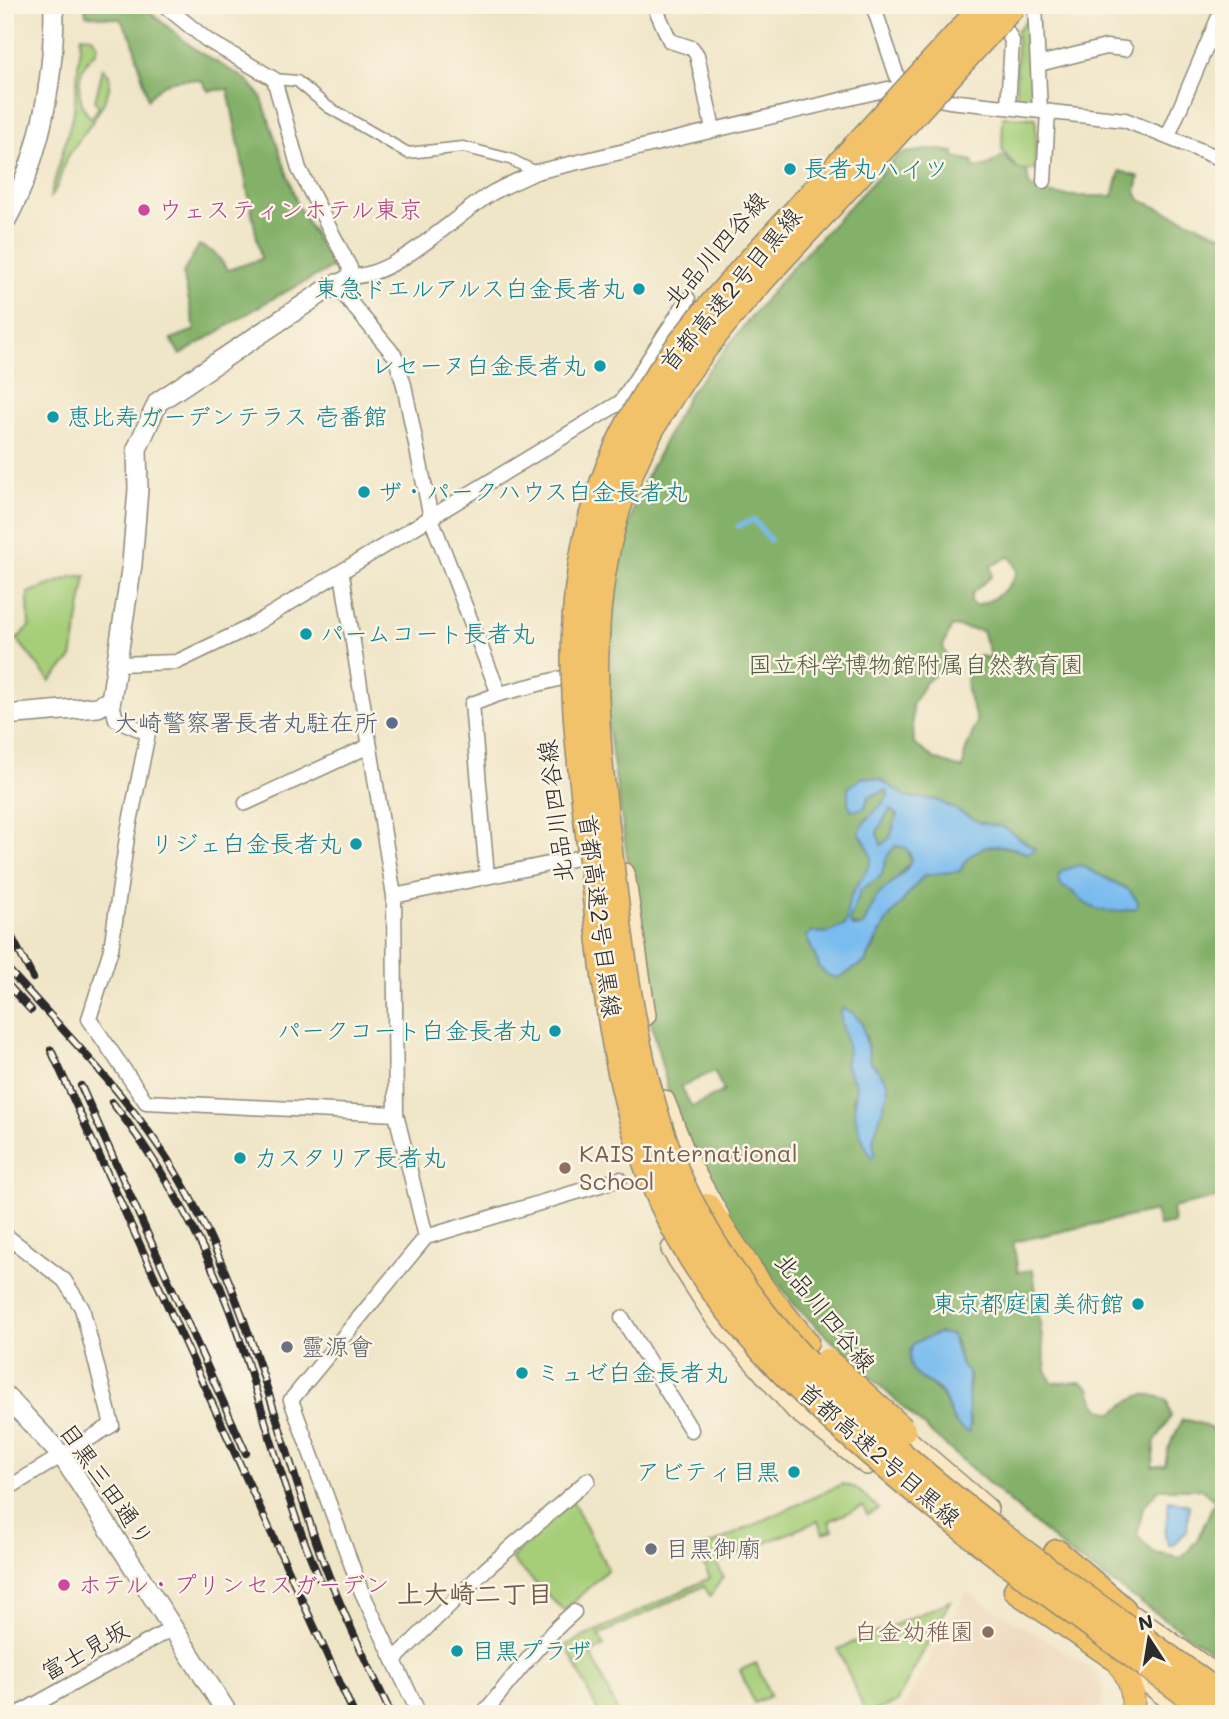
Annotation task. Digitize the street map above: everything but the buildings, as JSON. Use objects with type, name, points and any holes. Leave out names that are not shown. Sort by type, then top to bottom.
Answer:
[{"type":"highway","name":"首都高速2号目黒線","points":[[985,5],[713,303],[679,346],[633,417],[591,518],[577,582],[572,662],[577,734],[615,1040],[630,1110],[692,1206],[721,1258],[758,1309],[811,1370],[851,1409],[951,1494],[1224,1698]]},
{"type":"highway","name":"首都高速2号目黒線","points":[[1009,16],[771,269],[698,356],[651,428],[635,460],[611,525],[594,619],[596,725],[612,874],[653,1144],[669,1217],[700,1269],[741,1323],[795,1383],[840,1427],[939,1509],[1214,1714]]},
{"type":"highway","points":[[653,1144],[805,1342],[937,1462],[1057,1553],[1124,1609]]},
{"type":"highway","points":[[653,1144],[662,1213],[680,1254],[718,1317],[775,1388],[845,1451],[1017,1590],[1115,1657]]},
{"type":"main road","name":"北品川四谷線","points":[[975,5],[690,315],[634,398],[585,518],[568,622],[566,677],[587,856],[626,1124],[656,1216],[687,1273],[715,1316],[797,1410],[1189,1714]]},
{"type":"main road","name":"北品川四谷線","points":[[1022,5],[1009,16],[942,100],[823,225],[722,341],[669,415],[623,514],[604,619],[603,722],[650,1052],[666,1110],[687,1160],[726,1228],[762,1282],[827,1365],[889,1425],[1002,1521],[1224,1681]]},
{"type":"main road","points":[[1115,1657],[1127,1673],[1133,1692],[1132,1714]]},
{"type":"street","points":[[5,222],[36,151],[47,97],[54,5]]},
{"type":"street","points":[[164,5],[208,40],[274,79],[297,81],[328,107],[408,153],[463,147],[510,159],[537,172]]},
{"type":"street","points":[[654,5],[670,41],[692,48],[696,55],[713,129]]},
{"type":"street","points":[[873,5],[898,88]]},
{"type":"street","points":[[1035,5],[1044,111],[1044,181]]},
{"type":"street","points":[[1168,136],[1224,5]]},
{"type":"street","points":[[1008,106],[1012,41],[1009,16]]},
{"type":"street","points":[[1039,64],[1106,47],[1125,49]]},
{"type":"street","points":[[274,79],[299,169],[323,220],[347,261],[342,280],[395,356],[404,385],[431,518],[499,694]]},
{"type":"street","points":[[396,1114],[146,1102],[89,1019],[111,949],[127,837],[148,733],[116,719],[111,700],[133,553],[138,489],[137,449],[158,402],[342,280],[372,274],[445,230],[491,193],[537,172],[888,89],[898,88],[942,100],[1125,120],[1224,160]]},
{"type":"street","points":[[117,664],[177,662],[250,627],[342,574],[621,402],[688,299]]},
{"type":"street","points":[[342,574],[394,896],[396,1114],[426,1237]]},
{"type":"street","points":[[487,876],[472,704],[499,694],[566,677]]},
{"type":"street","points":[[5,715],[98,707],[111,700]]},
{"type":"street","points":[[246,803],[369,746]]},
{"type":"street","points":[[394,896],[587,856]]},
{"type":"street","points":[[419,1714],[360,1588],[291,1400],[426,1237],[620,1179]]},
{"type":"street","points":[[5,1235],[64,1280],[82,1308],[112,1425],[5,1490]]},
{"type":"street","points":[[622,1318],[691,1430]]},
{"type":"street","name":"目黒三田通り","points":[[5,1395],[63,1457],[228,1714]]},
{"type":"street","points":[[394,1660],[486,1569],[588,1480]]},
{"type":"street","points":[[483,1714],[521,1671],[533,1651],[574,1612]]},
{"type":"street","name":"富士見坂","points":[[18,1714],[173,1628]]},
{"type":"shaded area","name":"白金幼稚園","points":[[966,1592],[1100,1673],[1103,1690],[1100,1714],[901,1714]]},
{"type":"green space","points":[[85,5],[141,5],[196,50],[247,80],[261,96],[298,206],[333,267],[270,300],[180,355],[171,339],[195,330],[183,273],[199,245],[215,253],[228,270],[261,259],[228,89],[208,91],[202,81],[178,80],[165,84],[148,99],[132,38],[120,19],[86,15]]},
{"type":"green space","points":[[1031,16],[1035,102],[1016,101],[1017,31]]},
{"type":"green space","points":[[81,36],[92,37],[98,46],[84,66],[80,84],[82,103],[91,118],[99,107],[95,101],[103,68],[109,76],[109,87],[98,113],[67,158],[56,189],[50,197],[74,111]]},
{"type":"green space","points":[[1003,117],[1036,118],[1035,170],[1018,169],[1002,150]]},
{"type":"green space","name":"国立科学博物館附属自然教育園","points":[[933,149],[954,152],[954,157],[973,161],[973,167],[985,167],[1004,155],[1017,169],[1027,171],[1029,185],[1045,193],[1069,196],[1113,196],[1120,171],[1139,177],[1136,192],[1140,200],[1224,236],[1224,1196],[1172,1208],[1174,1223],[1159,1226],[1155,1211],[1013,1242],[1018,1272],[1033,1270],[1046,1370],[1052,1383],[1081,1382],[1090,1388],[1099,1407],[1113,1413],[1138,1396],[1158,1396],[1167,1400],[1171,1416],[1155,1442],[1152,1467],[1165,1465],[1168,1449],[1182,1420],[1199,1423],[1224,1434],[1224,1660],[1066,1551],[922,1425],[797,1308],[722,1208],[694,1155],[671,1102],[652,1025],[606,714],[617,576],[635,500],[688,395],[786,274],[899,154]],"holes":[[[1010,556],[1017,571],[1010,584],[989,601],[976,606],[970,603],[972,593],[992,576],[991,566]],[[952,626],[982,631],[991,658],[979,656],[966,665],[967,690],[977,722],[965,752],[963,769],[935,759],[914,744],[912,705],[925,683],[949,663],[943,646]],[[863,777],[879,779],[907,797],[937,800],[981,823],[1003,827],[1028,854],[1008,847],[990,846],[974,854],[960,871],[924,875],[886,922],[866,962],[838,978],[820,968],[811,932],[827,933],[845,925],[863,926],[871,909],[911,861],[887,790],[868,797],[865,808],[848,804],[848,788]],[[1080,865],[1129,890],[1138,902],[1135,909],[1117,910],[1101,908],[1073,890]],[[840,1012],[866,1036],[870,1061],[887,1081],[873,1139],[875,1155],[853,1100],[857,1087],[845,1065],[849,1049]],[[714,1071],[724,1091],[692,1107],[681,1087]],[[955,1340],[960,1363],[968,1372],[970,1381],[967,1406],[971,1425],[955,1422],[941,1393],[922,1378]],[[1159,1489],[1201,1489],[1215,1501],[1197,1540],[1182,1558],[1154,1553],[1137,1536],[1143,1507]]]},
{"type":"green space","points":[[74,576],[86,576],[72,658],[50,681],[17,639],[29,627],[28,593]]},
{"type":"green space","points":[[842,1484],[856,1488],[879,1509],[867,1515],[863,1506],[829,1521],[833,1530],[823,1533],[818,1521],[717,1563],[723,1577],[710,1596],[704,1586],[599,1635],[604,1646],[591,1653],[618,1714],[599,1714],[566,1645],[710,1578],[697,1551]]},
{"type":"green space","points":[[572,1500],[608,1569],[564,1611],[511,1559]]},
{"type":"green space","points":[[950,1601],[896,1703],[866,1714],[838,1649]]},
{"type":"green space","points":[[756,1663],[770,1696],[754,1703],[740,1670]]},
{"type":"water","points":[[863,777],[879,779],[907,797],[937,800],[981,823],[1003,827],[1035,849],[1028,854],[1009,847],[990,846],[973,854],[960,871],[924,875],[886,922],[865,962],[838,978],[829,976],[820,968],[806,936],[811,932],[827,933],[845,925],[848,903],[868,869],[871,857],[859,833],[888,795],[887,790],[868,797],[865,808],[852,811],[848,804],[848,788]],"holes":[[[890,809],[897,815],[890,838],[881,845],[877,832]],[[895,846],[904,847],[910,853],[911,861],[906,870],[877,896],[863,926],[852,927],[849,921],[861,890],[881,876],[887,857]]]},
{"type":"water","points":[[1080,865],[1129,890],[1138,902],[1135,909],[1103,911],[1091,907],[1062,887],[1058,876],[1063,870]]},
{"type":"water","points":[[843,1008],[853,1013],[862,1023],[870,1061],[887,1081],[888,1092],[873,1139],[875,1156],[872,1158],[863,1141],[855,1115],[857,1087],[845,1064],[848,1049],[841,1019]]},
{"type":"water","points":[[938,1333],[952,1335],[960,1363],[968,1372],[969,1432],[955,1422],[942,1393],[918,1376],[911,1366],[910,1356],[914,1343]]},
{"type":"water","points":[[1169,1500],[1189,1505],[1187,1531],[1173,1545],[1169,1545],[1165,1535]]},
{"type":"waterway","points":[[738,526],[754,520],[770,540]]},
{"type":"railway","points":[[5,924],[33,978]]},
{"type":"railway","points":[[5,966],[126,1102],[187,1192],[208,1234],[244,1321],[325,1566],[391,1714]]},
{"type":"railway","points":[[5,982],[31,1010]]},
{"type":"railway","points":[[51,1050],[354,1714]]},
{"type":"railway","points":[[81,1086],[246,1453]]},
{"type":"railway","points":[[112,1102],[178,1201],[218,1281],[241,1343],[294,1514],[320,1580]]},
{"type":"place","name":"長者丸ハイツ","points":[[790,169]]},
{"type":"place","name":"ウェスティンホテル東京","points":[[144,210]]},
{"type":"place","name":"東急ドエルアルス白金長者丸","points":[[639,289]]},
{"type":"place","name":"レセーヌ白金長者丸","points":[[600,366]]},
{"type":"place","name":"恵比寿ガーデンテラス 壱番館","points":[[53,417]]},
{"type":"place","name":"ザ・パークハウス白金長者丸","points":[[364,492]]},
{"type":"place","name":"パームコート長者丸","points":[[306,634]]},
{"type":"place","name":"大崎警察署長者丸駐在所","points":[[392,723]]},
{"type":"place","name":"リジェ白金長者丸","points":[[356,844]]},
{"type":"place","name":"パークコート白金長者丸","points":[[555,1031]]},
{"type":"place","name":"カスタリア長者丸","points":[[240,1158]]},
{"type":"place","name":"KAIS International School","points":[[565,1168]]},
{"type":"place","name":"東京都庭園美術館","points":[[1138,1304]]},
{"type":"place","name":"靈源會","points":[[287,1347]]},
{"type":"place","name":"ミュゼ白金長者丸","points":[[522,1373]]},
{"type":"place","name":"アビティ目黒","points":[[794,1472]]},
{"type":"place","name":"目黒御廟","points":[[651,1549]]},
{"type":"place","name":"ホテル・プリンセスガーデン","points":[[64,1585]]},
{"type":"place","name":"白金幼稚園","points":[[988,1632]]},
{"type":"place","name":"目黒プラザ","points":[[457,1651]]},
{"type":"district","name":"上大崎二丁目","points":[[475,1594]]}]
